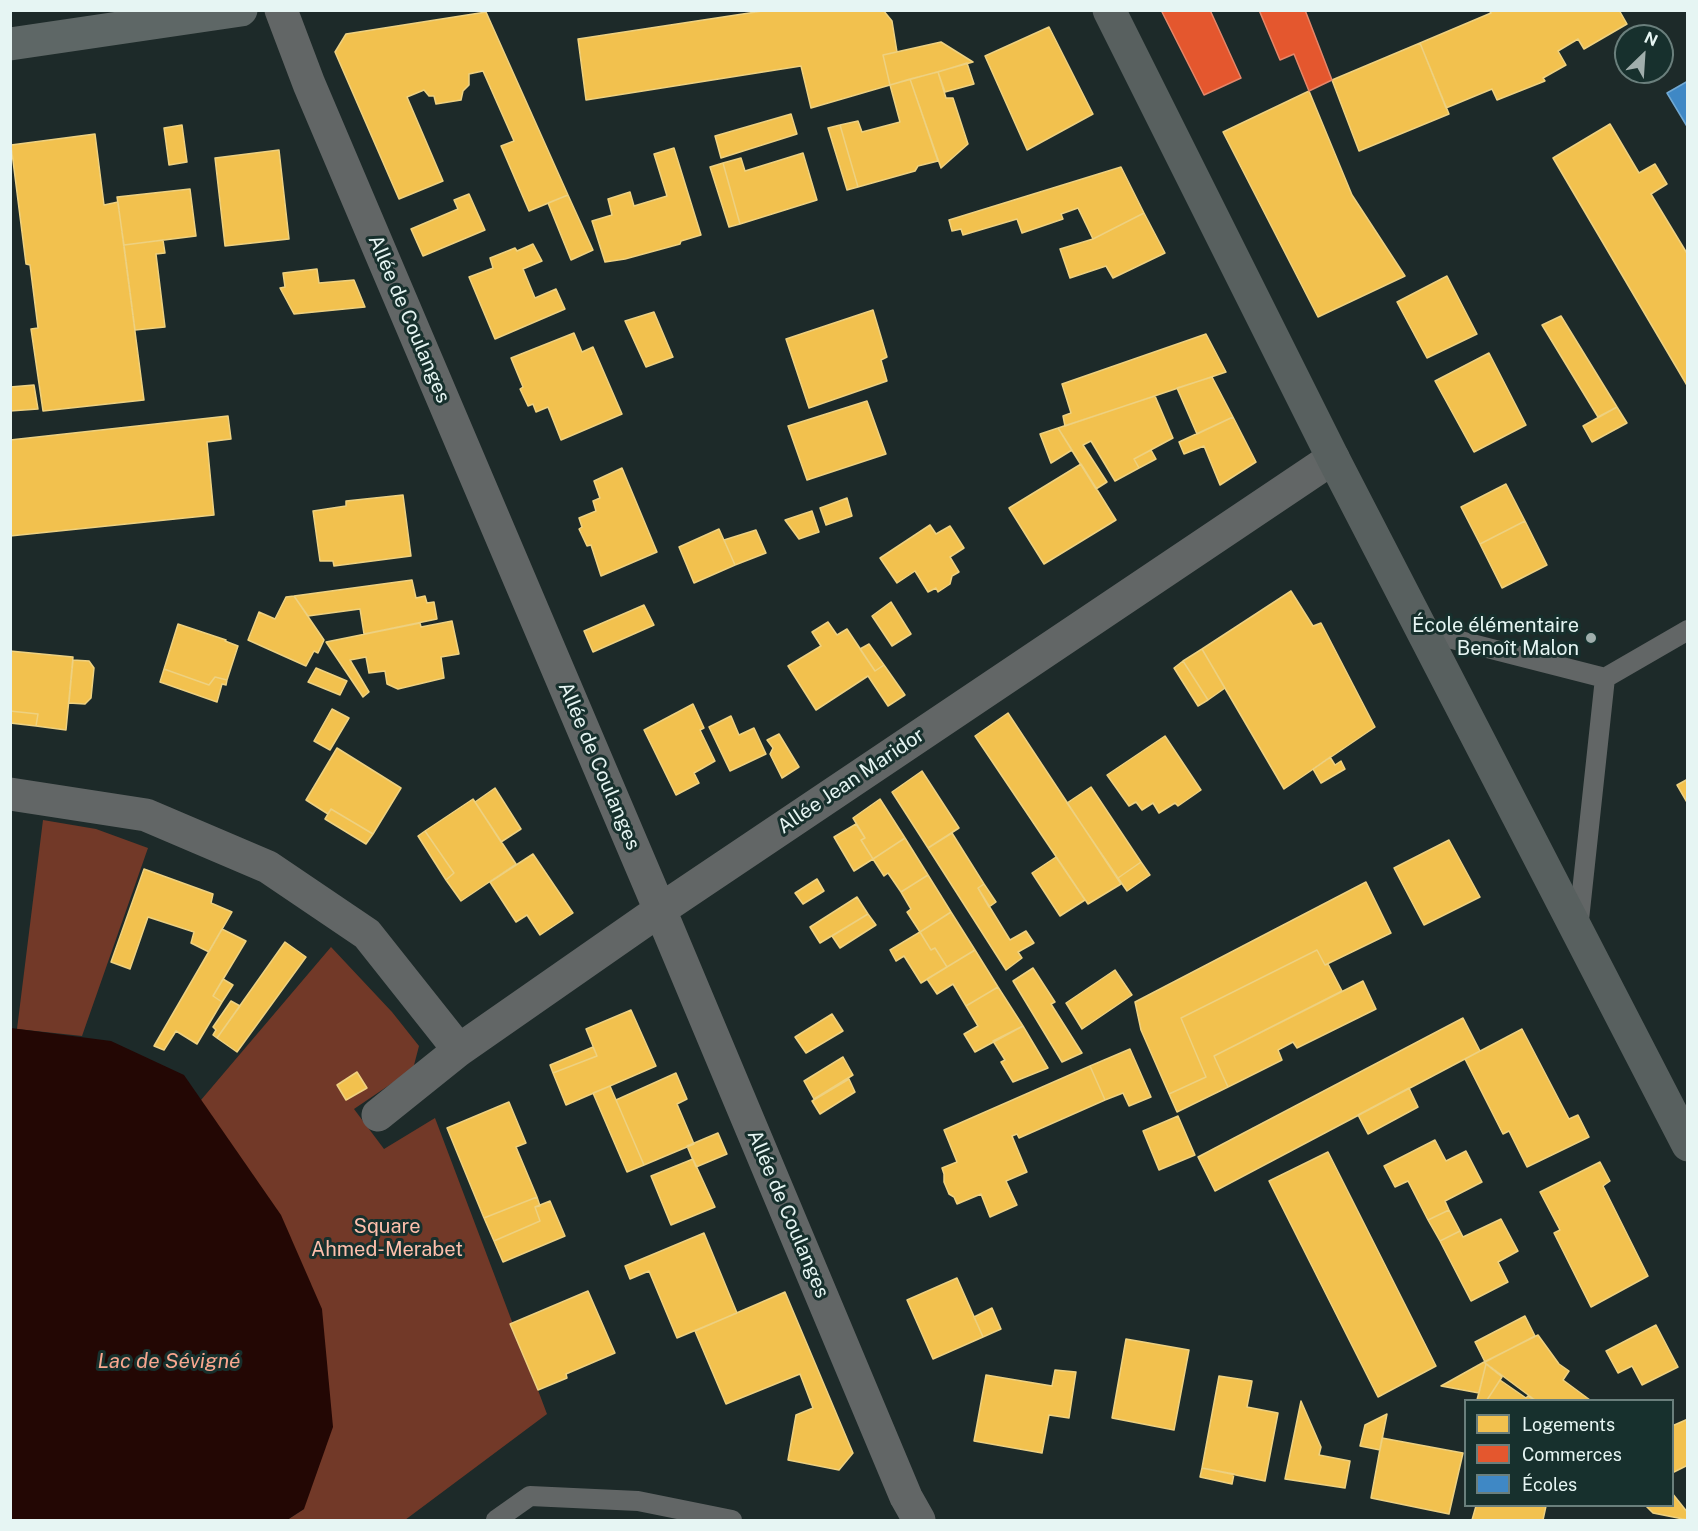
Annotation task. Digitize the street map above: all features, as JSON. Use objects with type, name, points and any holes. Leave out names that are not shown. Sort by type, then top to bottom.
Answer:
[{"type":"main road","points":[[10,44],[241,10]]},
{"type":"main road","points":[[1109,10],[1421,631],[1688,1145]]},
{"type":"street","name":"Allée de Coulanges","points":[[281,10],[309,84],[660,910],[906,1497],[919,1521]]},
{"type":"street","name":"Allée Jean Maridor","points":[[378,1115],[459,1050],[660,910],[1333,458]]},
{"type":"street","points":[[10,794],[146,815],[268,867],[367,934],[459,1050]]},
{"type":"lane","points":[[1421,631],[1605,678],[1688,630]]},
{"type":"lane","points":[[1578,932],[1605,678]]},
{"type":"lane","points":[[496,1521],[530,1496],[638,1501],[732,1521]]},
{"type":"green space","points":[[43,820],[96,829],[148,848],[82,1036],[17,1029]]},
{"type":"green space","name":"Square Ahmed-Merabet","points":[[331,947],[392,1012],[419,1046],[413,1069],[354,1109],[384,1149],[435,1118],[547,1414],[405,1520],[287,1520],[304,1509],[201,1100]]},
{"type":"water","name":"Lac de Sévigné","points":[[11,1028],[111,1041],[184,1075],[281,1215],[322,1309],[333,1427],[304,1509],[287,1520],[11,1520]]},
{"type":"building: Logements","points":[[769,10],[883,10],[892,21],[897,52],[883,55],[890,85],[811,108],[801,66],[586,100],[578,39]]},
{"type":"building: Logements","points":[[1489,10],[1619,10],[1627,24],[1614,24],[1614,32],[1584,49],[1578,39],[1558,51],[1566,65],[1543,78],[1545,81],[1497,100],[1492,89],[1446,108],[1420,43],[1491,13]]},
{"type":"building: Logements","points":[[486,12],[568,195],[529,211],[501,146],[514,141],[483,71],[469,74],[469,85],[463,91],[461,100],[436,104],[434,96],[429,96],[424,90],[407,97],[443,181],[399,199],[335,52],[346,34]]},
{"type":"building: Logements","points":[[1049,27],[1093,114],[1027,150],[985,56]]},
{"type":"building: Logements","points":[[941,42],[973,62],[890,85],[883,55]]},
{"type":"building: Logements","points":[[1420,43],[1449,114],[1359,151],[1332,80]]},
{"type":"building: Logements","points":[[967,63],[974,84],[945,92],[938,72]]},
{"type":"building: Logements","points":[[938,72],[946,98],[953,98],[968,144],[941,168],[910,79]]},
{"type":"building: Logements","points":[[910,79],[938,161],[918,166],[915,171],[858,187],[840,125],[858,121],[862,132],[900,122],[890,85]]},
{"type":"building: Logements","points":[[1309,91],[1352,195],[1405,276],[1318,317],[1223,132]]},
{"type":"building: Logements","points":[[791,114],[797,134],[721,158],[715,136]]},
{"type":"building: Logements","points":[[1610,124],[1639,173],[1655,164],[1667,184],[1651,194],[1688,255],[1688,387],[1553,158]]},
{"type":"building: Logements","points":[[182,125],[187,162],[169,165],[164,128]]},
{"type":"building: Logements","points":[[840,125],[858,187],[847,190],[828,128]]},
{"type":"building: Logements","points":[[95,134],[104,205],[118,202],[144,400],[43,411],[31,329],[38,328],[30,265],[26,264],[11,145]]},
{"type":"building: Logements","points":[[674,148],[701,235],[681,241],[680,244],[605,262],[592,221],[612,215],[608,199],[630,192],[634,206],[667,196],[654,154]]},
{"type":"building: Logements","points":[[279,150],[289,239],[225,246],[215,158]]},
{"type":"building: Logements","points":[[803,153],[817,200],[740,224],[723,163],[741,158],[745,171]]},
{"type":"building: Logements","points":[[723,163],[740,224],[729,227],[710,167]]},
{"type":"building: Logements","points":[[1121,167],[1144,213],[1093,239],[1078,208],[1061,214],[1063,219],[1022,233],[1017,219],[963,235],[961,229],[952,231],[949,220]]},
{"type":"building: Logements","points":[[190,189],[196,236],[124,245],[117,197]]},
{"type":"building: Logements","points":[[469,194],[485,230],[423,256],[411,229],[458,209],[454,200]]},
{"type":"building: Logements","points":[[568,195],[593,250],[571,260],[548,203]]},
{"type":"building: Logements","points":[[1144,213],[1165,253],[1113,278],[1106,266],[1070,278],[1060,249],[1093,239]]},
{"type":"building: Logements","points":[[163,240],[165,253],[156,254],[165,327],[135,330],[124,245]]},
{"type":"building: Logements","points":[[533,244],[542,261],[523,269],[535,298],[556,289],[565,309],[495,339],[469,277],[493,268],[490,258]]},
{"type":"building: Logements","points":[[317,269],[319,283],[354,280],[365,307],[294,314],[280,288],[285,287],[283,273]]},
{"type":"building: Logements","points":[[1447,276],[1477,334],[1427,358],[1397,302]]},
{"type":"building: Logements","points":[[873,310],[887,357],[881,360],[887,381],[809,408],[786,339]]},
{"type":"building: Logements","points":[[654,312],[673,357],[646,367],[625,321]]},
{"type":"building: Logements","points":[[1561,316],[1617,407],[1598,417],[1542,325]]},
{"type":"building: Logements","points":[[574,333],[582,352],[593,347],[622,414],[561,440],[548,407],[536,412],[533,404],[528,406],[520,389],[523,387],[511,358]]},
{"type":"building: Logements","points":[[1206,334],[1226,372],[1065,426],[1063,416],[1071,413],[1062,384]]},
{"type":"building: Logements","points":[[1489,353],[1526,425],[1474,452],[1435,381]]},
{"type":"building: Logements","points":[[1212,377],[1233,417],[1197,434],[1177,388]]},
{"type":"building: Logements","points":[[34,385],[38,409],[10,411],[10,387]]},
{"type":"building: Logements","points":[[1155,396],[1173,438],[1134,459],[1139,468],[1115,481],[1091,441],[1083,445],[1107,482],[1096,489],[1058,428]]},
{"type":"building: Logements","points":[[867,401],[886,454],[807,480],[788,426]]},
{"type":"building: Logements","points":[[1617,407],[1627,423],[1592,442],[1583,426]]},
{"type":"building: Logements","points":[[228,416],[231,439],[207,442],[214,515],[10,536],[10,440]]},
{"type":"building: Logements","points":[[1233,417],[1256,462],[1220,485],[1204,446],[1184,454],[1179,442]]},
{"type":"building: Logements","points":[[1058,428],[1072,450],[1051,463],[1040,434]]},
{"type":"building: Logements","points":[[1151,450],[1156,459],[1139,468],[1134,459]]},
{"type":"building: Logements","points":[[1081,464],[1116,520],[1044,564],[1009,508]]},
{"type":"building: Logements","points":[[622,468],[657,552],[601,576],[591,545],[587,546],[579,529],[582,527],[579,518],[596,511],[593,501],[600,498],[594,481]]},
{"type":"building: Logements","points":[[1506,484],[1525,521],[1480,544],[1461,507]]},
{"type":"building: Logements","points":[[403,495],[411,556],[334,566],[333,561],[320,561],[313,511],[346,506],[346,501]]},
{"type":"building: Logements","points":[[847,498],[852,516],[826,525],[820,508]]},
{"type":"building: Logements","points":[[812,511],[819,532],[799,539],[785,520]]},
{"type":"building: Logements","points":[[1525,521],[1547,565],[1502,588],[1480,544]]},
{"type":"building: Logements","points":[[930,525],[936,534],[950,526],[964,548],[950,557],[959,572],[952,576],[950,584],[938,592],[936,588],[928,592],[915,571],[897,583],[880,558]]},
{"type":"building: Logements","points":[[719,529],[735,565],[694,583],[679,547]]},
{"type":"building: Logements","points":[[756,530],[766,553],[735,565],[724,540]]},
{"type":"building: Logements","points":[[412,580],[416,598],[425,596],[427,603],[434,602],[437,619],[364,634],[360,609],[308,616],[294,596]]},
{"type":"building: Logements","points":[[1291,591],[1313,626],[1321,623],[1375,727],[1284,789],[1202,649]]},
{"type":"building: Logements","points":[[294,596],[324,640],[318,653],[314,651],[306,666],[248,640],[259,612],[275,619],[286,597]]},
{"type":"building: Logements","points":[[891,602],[911,634],[892,646],[872,616]]},
{"type":"building: Logements","points":[[644,605],[654,625],[593,652],[584,631]]},
{"type":"building: Logements","points":[[452,621],[459,654],[441,657],[444,678],[398,689],[387,684],[385,671],[369,673],[366,657],[350,660],[369,692],[363,697],[326,642],[420,623],[421,627]]},
{"type":"building: Logements","points":[[828,622],[837,635],[847,629],[875,671],[884,665],[905,695],[888,706],[868,676],[816,710],[788,666],[821,646],[812,632]]},
{"type":"building: Logements","points":[[178,624],[238,646],[227,680],[215,677],[209,685],[164,669]]},
{"type":"building: Logements","points":[[869,644],[884,665],[875,671],[860,649]]},
{"type":"building: Logements","points":[[1202,649],[1225,688],[1208,700],[1183,661]]},
{"type":"building: Logements","points":[[10,651],[73,657],[66,730],[36,726],[38,714],[10,711]]},
{"type":"building: Logements","points":[[73,660],[89,661],[94,668],[91,698],[85,704],[69,703]]},
{"type":"building: Logements","points":[[1183,661],[1208,700],[1198,706],[1174,668]]},
{"type":"building: Logements","points":[[316,668],[347,681],[340,695],[308,682]]},
{"type":"building: Logements","points":[[164,669],[209,685],[215,677],[227,680],[226,685],[222,684],[217,702],[160,682]]},
{"type":"building: Logements","points":[[693,704],[704,728],[700,730],[715,761],[694,773],[699,783],[676,795],[644,730]]},
{"type":"building: Logements","points":[[332,709],[349,718],[330,750],[314,741]]},
{"type":"building: Logements","points":[[10,711],[38,714],[36,726],[10,723]]},
{"type":"building: Logements","points":[[1008,713],[1121,884],[1088,904],[975,736]]},
{"type":"building: Logements","points":[[731,716],[739,735],[754,728],[766,754],[730,771],[709,727]]},
{"type":"building: Logements","points":[[779,734],[799,767],[782,778],[770,754],[773,748],[767,740]]},
{"type":"building: Logements","points":[[1165,736],[1201,790],[1178,806],[1175,803],[1159,813],[1153,803],[1142,810],[1136,802],[1129,806],[1107,775]]},
{"type":"building: Logements","points":[[337,748],[401,788],[373,834],[331,809],[328,814],[306,800]]},
{"type":"building: Logements","points":[[1330,757],[1335,765],[1341,761],[1345,769],[1321,783],[1313,769]]},
{"type":"building: Logements","points":[[922,771],[959,828],[928,848],[892,792]]},
{"type":"building: Logements","points":[[1688,779],[1688,804],[1677,785]]},
{"type":"building: Logements","points":[[1091,787],[1141,862],[1118,878],[1067,803]]},
{"type":"building: Logements","points":[[495,788],[521,829],[501,842],[475,802]]},
{"type":"building: Logements","points":[[473,799],[516,864],[461,901],[446,880],[454,873],[425,831]]},
{"type":"building: Logements","points":[[880,799],[905,838],[873,859],[861,840],[865,838],[853,818]]},
{"type":"building: Logements","points":[[331,809],[373,834],[366,844],[325,819]]},
{"type":"building: Logements","points":[[856,824],[865,838],[861,840],[873,859],[854,871],[834,837]]},
{"type":"building: Logements","points":[[425,831],[454,873],[446,880],[418,836]]},
{"type":"building: Logements","points":[[952,833],[984,884],[978,888],[1010,940],[1026,931],[1034,943],[1018,952],[1022,958],[1006,970],[928,848]]},
{"type":"building: Logements","points":[[905,838],[928,875],[901,892],[888,873],[884,876],[873,859]]},
{"type":"building: Logements","points":[[1449,840],[1480,897],[1424,925],[1394,868]]},
{"type":"building: Logements","points":[[533,854],[573,913],[540,935],[527,915],[516,922],[490,882]]},
{"type":"building: Logements","points":[[1056,857],[1085,900],[1060,916],[1032,873]]},
{"type":"building: Logements","points":[[1141,862],[1150,875],[1127,891],[1118,878]]},
{"type":"building: Logements","points":[[144,869],[213,894],[211,903],[232,912],[209,952],[191,943],[194,932],[148,917],[130,969],[111,962]]},
{"type":"building: Logements","points":[[928,875],[951,912],[920,932],[907,912],[911,909],[901,892]]},
{"type":"building: Logements","points":[[817,879],[824,891],[803,904],[795,893]]},
{"type":"building: Logements","points":[[1366,882],[1391,933],[1325,965],[1317,950],[1181,1018],[1206,1077],[1169,1094],[1141,1030],[1135,1002]]},
{"type":"building: Logements","points":[[984,884],[996,902],[989,907],[978,888]]},
{"type":"building: Logements","points":[[857,897],[868,914],[820,943],[810,927]]},
{"type":"building: Logements","points":[[951,912],[975,950],[947,967],[935,948],[931,950],[920,932]]},
{"type":"building: Logements","points":[[868,914],[876,925],[840,948],[832,936]]},
{"type":"building: Logements","points":[[222,929],[246,941],[213,996],[222,1002],[197,1044],[176,1031],[164,1050],[154,1046]]},
{"type":"building: Logements","points":[[920,932],[931,950],[935,948],[947,967],[921,983],[904,956],[896,961],[890,950]]},
{"type":"building: Logements","points":[[285,942],[306,957],[237,1052],[217,1038]]},
{"type":"building: Logements","points":[[975,950],[998,987],[966,1006],[953,984],[937,994],[927,979]]},
{"type":"building: Logements","points":[[1317,950],[1325,965],[1328,964],[1342,991],[1214,1056],[1228,1087],[1177,1112],[1169,1094],[1206,1077],[1181,1018]]},
{"type":"building: Logements","points":[[1033,968],[1055,1002],[1051,1004],[1082,1053],[1062,1062],[1013,981]]},
{"type":"building: Logements","points":[[1115,970],[1132,995],[1082,1029],[1066,1003]]},
{"type":"building: Logements","points":[[223,979],[233,985],[222,1002],[213,996]]},
{"type":"building: Logements","points":[[1363,981],[1376,1009],[1297,1048],[1293,1042],[1278,1050],[1282,1060],[1228,1087],[1214,1056]]},
{"type":"building: Logements","points":[[998,987],[1023,1026],[975,1052],[964,1034],[978,1026],[966,1006]]},
{"type":"building: Logements","points":[[231,1001],[240,1006],[217,1038],[213,1035],[216,1030],[213,1027]]},
{"type":"building: Logements","points":[[631,1010],[656,1066],[566,1105],[553,1073],[597,1056],[586,1029]]},
{"type":"building: Logements","points":[[832,1014],[843,1031],[806,1053],[795,1037]]},
{"type":"building: Logements","points":[[1463,1018],[1480,1051],[1215,1191],[1198,1157]]},
{"type":"building: Logements","points":[[1023,1026],[1048,1068],[1013,1082],[1001,1062],[1005,1060],[993,1041]]},
{"type":"building: Logements","points":[[1522,1029],[1569,1119],[1578,1115],[1589,1137],[1527,1167],[1509,1131],[1503,1134],[1465,1059]]},
{"type":"building: Logements","points":[[593,1047],[597,1056],[553,1073],[550,1065]]},
{"type":"building: Logements","points":[[1130,1049],[1151,1097],[1129,1106],[1123,1093],[1105,1100],[1090,1066]]},
{"type":"building: Logements","points":[[843,1057],[853,1075],[814,1099],[804,1081]]},
{"type":"building: Logements","points":[[1090,1066],[1105,1100],[1019,1138],[1017,1134],[1012,1136],[1027,1172],[1006,1181],[1017,1205],[990,1217],[981,1194],[957,1204],[954,1197],[949,1194],[944,1182],[942,1168],[957,1162],[944,1130]]},
{"type":"building: Logements","points":[[357,1072],[367,1088],[346,1100],[337,1085]]},
{"type":"building: Logements","points":[[676,1073],[687,1099],[677,1104],[694,1144],[644,1165],[616,1100]]},
{"type":"building: Logements","points":[[849,1079],[855,1092],[820,1114],[812,1101]]},
{"type":"building: Logements","points":[[610,1086],[644,1165],[627,1172],[593,1093]]},
{"type":"building: Logements","points":[[1409,1088],[1418,1107],[1368,1134],[1358,1115]]},
{"type":"building: Logements","points":[[509,1102],[526,1143],[516,1147],[537,1197],[484,1218],[447,1128]]},
{"type":"building: Logements","points":[[1178,1116],[1195,1155],[1159,1170],[1143,1131]]},
{"type":"building: Logements","points":[[718,1133],[727,1154],[696,1167],[687,1146]]},
{"type":"building: Logements","points":[[1435,1140],[1446,1161],[1466,1151],[1482,1182],[1445,1201],[1449,1210],[1428,1220],[1408,1181],[1395,1187],[1384,1166]]},
{"type":"building: Logements","points":[[1328,1152],[1436,1366],[1378,1397],[1269,1181]]},
{"type":"building: Logements","points":[[693,1159],[715,1207],[671,1225],[651,1176]]},
{"type":"building: Logements","points":[[1600,1162],[1610,1181],[1603,1186],[1648,1276],[1591,1307],[1554,1233],[1560,1230],[1540,1192]]},
{"type":"building: Logements","points":[[537,1197],[540,1206],[535,1207],[540,1221],[494,1241],[484,1218]]},
{"type":"building: Logements","points":[[550,1201],[565,1236],[503,1262],[494,1241],[540,1221],[535,1207]]},
{"type":"building: Logements","points":[[1449,1210],[1460,1231],[1440,1241],[1428,1220]]},
{"type":"building: Logements","points":[[1501,1219],[1518,1251],[1498,1262],[1508,1282],[1471,1301],[1440,1241],[1460,1231],[1463,1237]]},
{"type":"building: Logements","points":[[704,1233],[737,1313],[677,1338],[649,1271],[630,1279],[625,1266]]},
{"type":"building: Logements","points":[[957,1278],[983,1337],[933,1359],[907,1300]]},
{"type":"building: Logements","points":[[588,1291],[615,1353],[566,1374],[567,1378],[538,1390],[510,1324]]},
{"type":"building: Logements","points":[[785,1292],[853,1453],[839,1470],[788,1460],[796,1415],[813,1408],[800,1374],[726,1404],[695,1331]]},
{"type":"building: Logements","points":[[992,1308],[1001,1329],[983,1337],[974,1317]]},
{"type":"building: Logements","points":[[1525,1316],[1535,1336],[1485,1362],[1475,1342]]},
{"type":"building: Logements","points":[[1656,1325],[1678,1367],[1642,1385],[1632,1366],[1618,1373],[1606,1351]]},
{"type":"building: Logements","points":[[1538,1335],[1559,1364],[1569,1371],[1563,1380],[1589,1399],[1534,1399],[1484,1362]]},
{"type":"building: Logements","points":[[1126,1339],[1189,1350],[1174,1430],[1112,1418]]},
{"type":"building: Logements","points":[[1484,1362],[1486,1364],[1479,1393],[1441,1386]]},
{"type":"building: Logements","points":[[1486,1364],[1502,1377],[1488,1399],[1477,1399]]},
{"type":"building: Logements","points":[[1055,1370],[1076,1372],[1069,1418],[1049,1415],[1042,1453],[974,1441],[986,1375],[1052,1386]]},
{"type":"building: Logements","points":[[1219,1376],[1252,1381],[1247,1407],[1278,1413],[1265,1481],[1202,1468]]},
{"type":"building: Logements","points":[[1500,1380],[1526,1398],[1528,1396],[1533,1399],[1488,1399]]},
{"type":"building: Logements","points":[[1301,1401],[1321,1447],[1319,1455],[1350,1461],[1345,1488],[1285,1479]]},
{"type":"building: Logements","points":[[1387,1414],[1380,1450],[1360,1446],[1365,1425]]},
{"type":"building: Logements","points":[[1688,1419],[1688,1465],[1674,1472],[1674,1425]]},
{"type":"building: Logements","points":[[1382,1438],[1463,1453],[1449,1514],[1371,1498]]},
{"type":"building: Logements","points":[[1202,1468],[1234,1474],[1232,1484],[1200,1477]]},
{"type":"building: Logements","points":[[1674,1496],[1688,1513],[1688,1520],[1653,1513],[1647,1507],[1674,1507]]},
{"type":"building: Logements","points":[[1476,1507],[1546,1507],[1543,1520],[1472,1520]]},
{"type":"building: Commerces","points":[[1161,10],[1210,10],[1241,78],[1204,95]]},
{"type":"building: Commerces","points":[[1259,10],[1305,10],[1332,80],[1309,91],[1294,54],[1280,60]]},
{"type":"building: Écoles","points":[[1688,81],[1688,128],[1667,93]]},
{"type":"place","name":"École élémentaire Benoît Malon","points":[[1591,638]]}]
